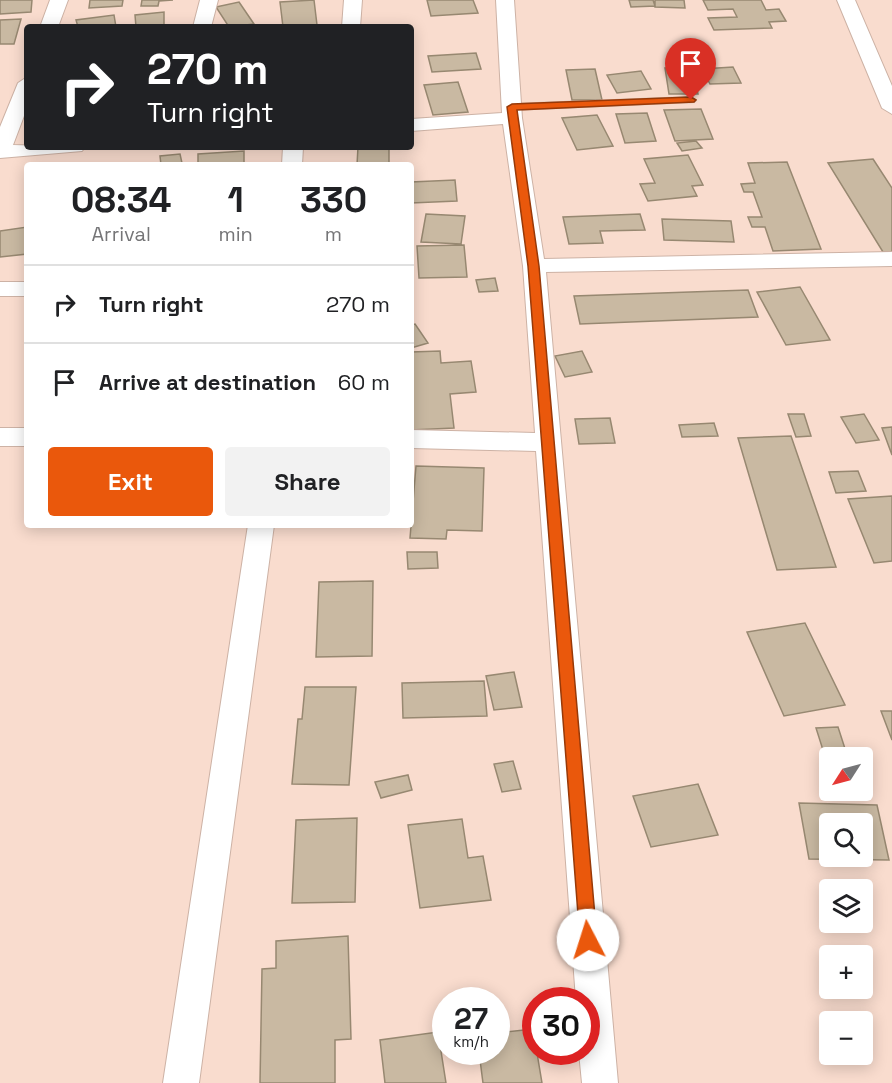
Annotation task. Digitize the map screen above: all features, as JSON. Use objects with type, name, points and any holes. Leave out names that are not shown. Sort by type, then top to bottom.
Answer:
[{"type":"street","points":[[49,24],[59,0]]},
{"type":"street","points":[[203,24],[209,0]]},
{"type":"street","points":[[351,24],[353,0]]},
{"type":"street","points":[[505,0],[512,112],[534,266],[600,1083]]},
{"type":"street","points":[[846,0],[892,108]]},
{"type":"street","points":[[24,90],[0,152],[30,150]]},
{"type":"street","points":[[414,125],[512,112]]},
{"type":"street","points":[[534,266],[892,259]]},
{"type":"street","points":[[0,289],[24,289]]},
{"type":"street","points":[[0,437],[24,437]]},
{"type":"street","points":[[414,439],[547,442]]},
{"type":"street","points":[[181,1083],[217,846],[261,528]]},
{"type":"lane","points":[[512,112],[691,100]]},
{"type":"building","points":[[0,0],[32,0],[31,12],[0,14]]},
{"type":"building","points":[[90,0],[123,0],[122,6],[89,8]]},
{"type":"building","points":[[142,0],[173,0],[159,1],[158,6],[141,6]]},
{"type":"building","points":[[314,0],[317,24],[283,24],[280,2]]},
{"type":"building","points":[[427,0],[473,0],[478,13],[431,16]]},
{"type":"building","points":[[629,0],[653,0],[655,6],[631,7]]},
{"type":"building","points":[[655,0],[684,0],[685,8],[655,7]]},
{"type":"building","points":[[703,0],[761,0],[766,10],[779,9],[786,21],[769,22],[772,28],[714,30],[708,18],[737,17],[733,9],[708,10]]},
{"type":"building","points":[[239,2],[254,24],[227,24],[216,7]]},
{"type":"building","points":[[164,12],[164,24],[136,24],[135,15]]},
{"type":"building","points":[[114,15],[116,24],[77,24],[76,20]]},
{"type":"building","points":[[21,19],[14,44],[0,44],[0,20]]},
{"type":"building","points":[[476,53],[481,69],[432,72],[428,56]]},
{"type":"building","points":[[733,67],[741,83],[710,84],[702,69]]},
{"type":"building","points":[[665,68],[693,68],[698,94],[669,94]]},
{"type":"building","points":[[595,69],[602,100],[572,100],[566,70]]},
{"type":"building","points":[[641,71],[651,89],[617,93],[607,75]]},
{"type":"building","points":[[458,82],[468,112],[433,115],[424,85]]},
{"type":"building","points":[[701,109],[713,139],[675,141],[664,110]]},
{"type":"building","points":[[647,113],[656,141],[625,143],[616,114]]},
{"type":"building","points":[[597,115],[613,146],[577,150],[562,118]]},
{"type":"building","points":[[696,141],[702,148],[682,151],[677,143]]},
{"type":"building","points":[[358,150],[389,150],[389,162],[357,162]]},
{"type":"building","points":[[244,151],[244,162],[198,162],[198,154]]},
{"type":"building","points":[[180,154],[182,162],[161,162],[160,156]]},
{"type":"building","points":[[688,155],[703,185],[692,186],[697,196],[648,201],[640,184],[655,183],[644,159]]},
{"type":"building","points":[[873,159],[892,188],[892,252],[883,252],[828,163]]},
{"type":"building","points":[[787,162],[821,249],[773,251],[765,227],[752,227],[748,217],[762,217],[753,192],[744,192],[741,184],[755,183],[748,163]]},
{"type":"building","points":[[455,180],[457,201],[414,203],[414,182]]},
{"type":"building","points":[[426,214],[465,216],[461,244],[421,242]]},
{"type":"building","points":[[640,214],[645,230],[600,231],[603,243],[569,244],[563,217]]},
{"type":"building","points":[[662,219],[731,221],[734,242],[664,240]]},
{"type":"building","points":[[24,227],[24,254],[0,257],[0,231]]},
{"type":"building","points":[[464,245],[467,277],[419,278],[417,246]]},
{"type":"building","points":[[495,278],[498,291],[479,292],[476,280]]},
{"type":"building","points":[[800,287],[830,340],[786,345],[757,292]]},
{"type":"building","points":[[748,290],[758,317],[580,324],[574,296]]},
{"type":"building","points":[[415,324],[428,343],[414,347]]},
{"type":"building","points":[[440,351],[441,363],[471,361],[476,392],[450,394],[454,428],[414,430],[414,352]]},
{"type":"building","points":[[582,351],[592,372],[565,377],[555,356]]},
{"type":"building","points":[[788,414],[804,414],[811,436],[796,437]]},
{"type":"building","points":[[864,414],[879,440],[856,443],[841,417]]},
{"type":"building","points":[[610,418],[615,443],[579,444],[575,419]]},
{"type":"building","points":[[714,423],[718,436],[682,437],[679,425]]},
{"type":"building","points":[[892,427],[892,455],[882,428]]},
{"type":"building","points":[[791,436],[836,567],[777,570],[738,438]]},
{"type":"building","points":[[416,466],[484,468],[482,531],[447,530],[446,539],[410,538],[411,528],[414,528]]},
{"type":"building","points":[[858,471],[866,491],[836,493],[829,472]]},
{"type":"building","points":[[892,496],[892,561],[874,563],[848,499]]},
{"type":"building","points":[[407,552],[437,552],[438,568],[408,569]]},
{"type":"building","points":[[373,581],[372,656],[316,657],[319,582]]},
{"type":"building","points":[[805,623],[845,705],[784,716],[747,632]]},
{"type":"building","points":[[514,672],[522,707],[494,710],[486,676]]},
{"type":"building","points":[[484,681],[487,716],[403,718],[402,683]]},
{"type":"building","points":[[305,687],[356,687],[349,785],[292,784],[298,719],[302,719]]},
{"type":"building","points":[[881,711],[892,711],[892,740]]},
{"type":"building","points":[[838,727],[844,747],[822,747],[816,728]]},
{"type":"building","points":[[513,761],[521,789],[502,792],[494,764]]},
{"type":"building","points":[[408,775],[412,790],[381,798],[375,782]]},
{"type":"building","points":[[698,784],[718,835],[651,847],[633,796]]},
{"type":"building","points":[[799,803],[877,805],[889,860],[873,860],[873,813],[819,813],[819,859],[809,859]]},
{"type":"building","points":[[357,818],[355,902],[292,903],[296,820]]},
{"type":"building","points":[[462,819],[468,858],[483,856],[491,900],[420,908],[408,825]]},
{"type":"building","points":[[348,936],[351,1039],[335,1040],[335,1083],[260,1083],[262,969],[276,968],[276,941]]},
{"type":"building","points":[[522,1030],[522,1065],[539,1065],[542,1083],[483,1083],[481,1065],[510,1065],[510,1031]]},
{"type":"building","points":[[432,1033],[432,1065],[443,1065],[446,1083],[385,1083],[380,1040]]},
{"type":"route","points":[[588,940],[534,266],[512,107],[691,100]]}]
